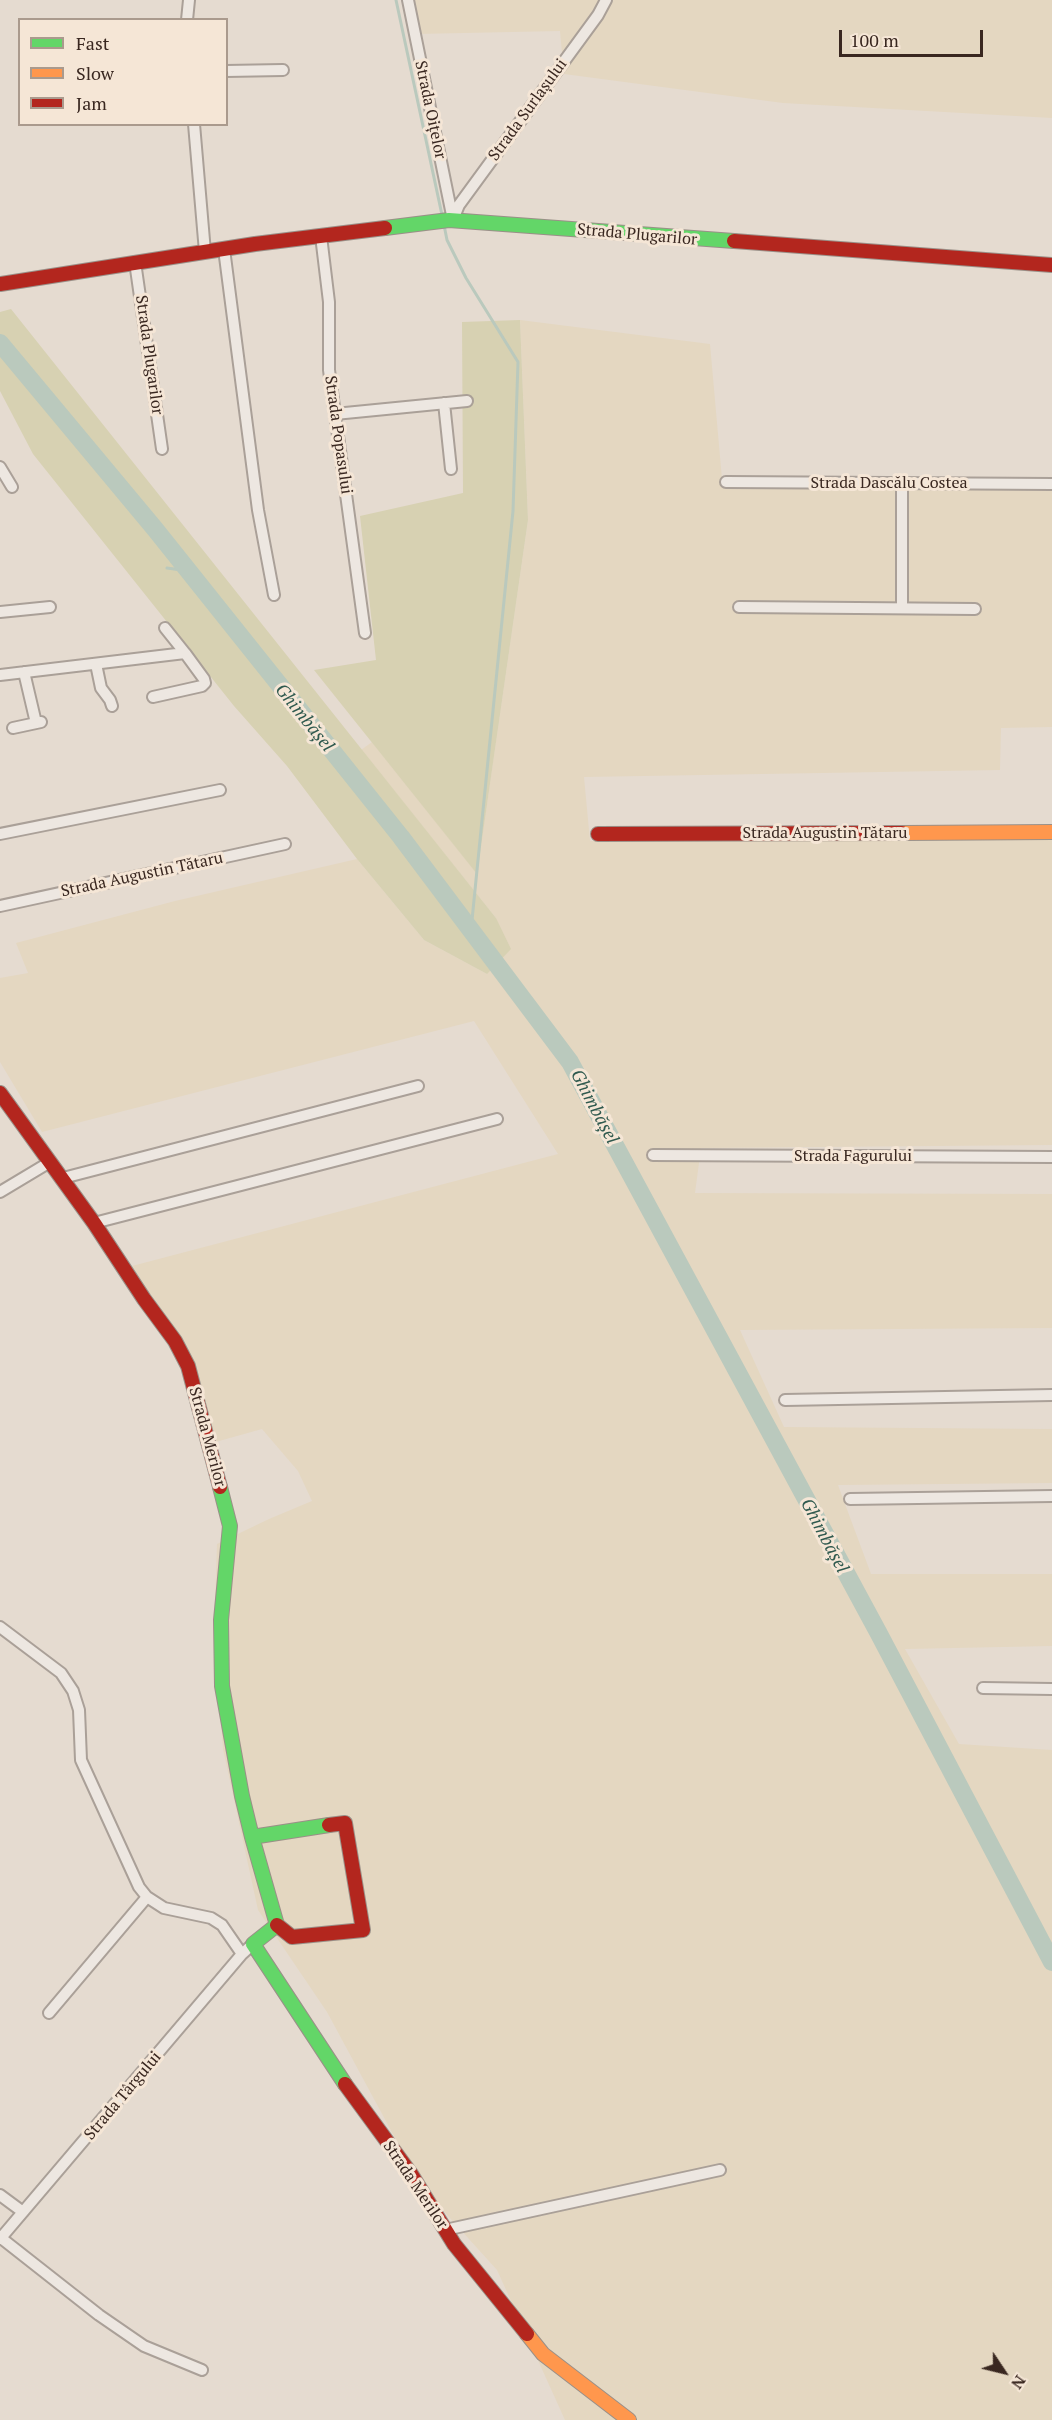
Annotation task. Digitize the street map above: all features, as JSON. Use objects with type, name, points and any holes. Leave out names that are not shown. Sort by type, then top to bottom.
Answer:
[{"type":"street","points":[[187,18],[189,0]]},
{"type":"street","name":"Strada Oițelor","points":[[408,0],[451,220]]},
{"type":"street","name":"Strada Surlașului","points":[[451,220],[459,205],[598,15],[606,0]]},
{"type":"street","points":[[228,71],[283,70]]},
{"type":"street","points":[[194,126],[205,252]]},
{"type":"street","name":"Strada Plugarilor","points":[[0,284],[224,249],[451,220],[1052,265]]},
{"type":"street","name":"Strada Popasului","points":[[321,236],[329,302],[327,348],[364,633]]},
{"type":"street","points":[[224,249],[258,510],[274,595]]},
{"type":"street","name":"Strada Plugarilor","points":[[135,262],[162,449]]},
{"type":"street","points":[[335,414],[467,401]]},
{"type":"street","points":[[444,403],[451,469]]},
{"type":"street","points":[[0,467],[12,487]]},
{"type":"street","name":"Strada Dascălu Costea","points":[[726,482],[1052,484]]},
{"type":"street","points":[[902,483],[902,608]]},
{"type":"street","points":[[0,612],[50,607]]},
{"type":"street","points":[[739,608],[975,609]]},
{"type":"street","points":[[153,697],[202,686],[205,683],[165,628]]},
{"type":"street","points":[[0,675],[185,653]]},
{"type":"street","points":[[96,664],[101,688],[112,706]]},
{"type":"street","points":[[13,728],[39,723],[24,672]]},
{"type":"street","points":[[0,834],[220,790]]},
{"type":"street","name":"Strada Augustin Tătaru","points":[[598,834],[1052,832]]},
{"type":"street","name":"Strada Augustin Tătaru","points":[[0,906],[285,844]]},
{"type":"street","points":[[63,1179],[418,1086]]},
{"type":"street","name":"Strada Merilor","points":[[0,1093],[94,1223],[185,1358],[229,1517],[230,1534],[221,1620],[222,1686],[240,1786],[277,1925]]},
{"type":"street","points":[[94,1223],[497,1119]]},
{"type":"street","name":"Strada Fagurului","points":[[653,1155],[1052,1157]]},
{"type":"street","points":[[0,1192],[50,1162]]},
{"type":"street","points":[[785,1400],[1052,1395]]},
{"type":"street","points":[[850,1500],[1052,1496]]},
{"type":"street","points":[[0,1627],[61,1673],[73,1690],[79,1710],[81,1760],[132,1873],[147,1897],[164,1908],[211,1918],[248,1949],[277,1925],[292,1937],[363,1930],[345,1823],[252,1837]]},
{"type":"street","points":[[983,1688],[1052,1689]]},
{"type":"street","points":[[49,2013],[147,1897]]},
{"type":"street","name":"Strada Merilor","points":[[248,1949],[358,2104],[411,2174],[454,2244],[543,2354],[629,2420]]},
{"type":"street","name":"Strada Târgului","points":[[202,2370],[144,2346],[99,2315],[1,2238],[248,1949]]},
{"type":"street","points":[[446,2230],[720,2170]]},
{"type":"street","points":[[0,2195],[23,2212]]},
{"type":"shaded area","points":[[406,0],[1052,0],[1052,118],[783,103],[564,74],[560,31],[416,34]]},
{"type":"shaded area","points":[[11,309],[496,918],[511,949],[487,974],[424,940],[357,859],[287,766],[234,706],[33,454],[0,391],[0,312]]},
{"type":"shaded area","points":[[520,320],[710,344],[722,479],[1052,480],[1052,727],[1001,728],[1000,770],[584,777],[590,841],[1052,838],[1052,1145],[701,1148],[695,1193],[1052,1194],[1052,1328],[740,1330],[784,1427],[1052,1429],[1052,1483],[838,1485],[871,1574],[1052,1574],[1052,1646],[905,1649],[959,1744],[1052,1750],[1052,2420],[565,2420],[497,2270],[421,2186],[327,2012],[258,1910],[223,1749],[214,1636],[217,1544],[312,1501],[298,1471],[262,1429],[212,1443],[192,1358],[132,1266],[558,1154],[474,1021],[42,1132],[0,1062],[0,978],[28,973],[16,943],[175,901],[357,859],[424,940],[487,974],[496,918],[361,750],[372,742],[477,873],[528,520]]},
{"type":"shaded area","points":[[520,320],[528,520],[477,874],[314,670],[376,660],[360,516],[463,493],[462,322]]},
{"type":"waterway","points":[[396,0],[442,215]]},
{"type":"waterway","points":[[444,225],[447,240],[466,278],[518,362],[513,511],[471,930]]},
{"type":"waterway","name":"Ghimbășel","points":[[0,343],[155,529],[401,837],[570,1062],[878,1632],[1052,1962]]},
{"type":"waterway","points":[[167,568],[188,571]]},
{"type":"traffic: fast","points":[[385,228],[449,220],[734,241]]},
{"type":"traffic: fast","points":[[220,1487],[230,1526],[221,1620],[222,1686],[242,1796],[252,1837],[329,1825]]},
{"type":"traffic: fast","points":[[252,1837],[277,1925],[253,1944],[345,2084]]},
{"type":"traffic: slow","points":[[902,833],[1052,832]]},
{"type":"traffic: slow","points":[[527,2334],[543,2354],[629,2420]]},
{"type":"traffic: jam","points":[[0,284],[255,244],[385,228]]},
{"type":"traffic: jam","points":[[734,241],[1052,265]]},
{"type":"traffic: jam","points":[[598,834],[902,833]]},
{"type":"traffic: jam","points":[[0,1093],[94,1223],[175,1341],[188,1366],[220,1487]]},
{"type":"traffic: jam","points":[[277,1925],[292,1937],[363,1930],[345,1823],[329,1825]]},
{"type":"traffic: jam","points":[[345,2084],[411,2174],[454,2244],[527,2334]]}]
